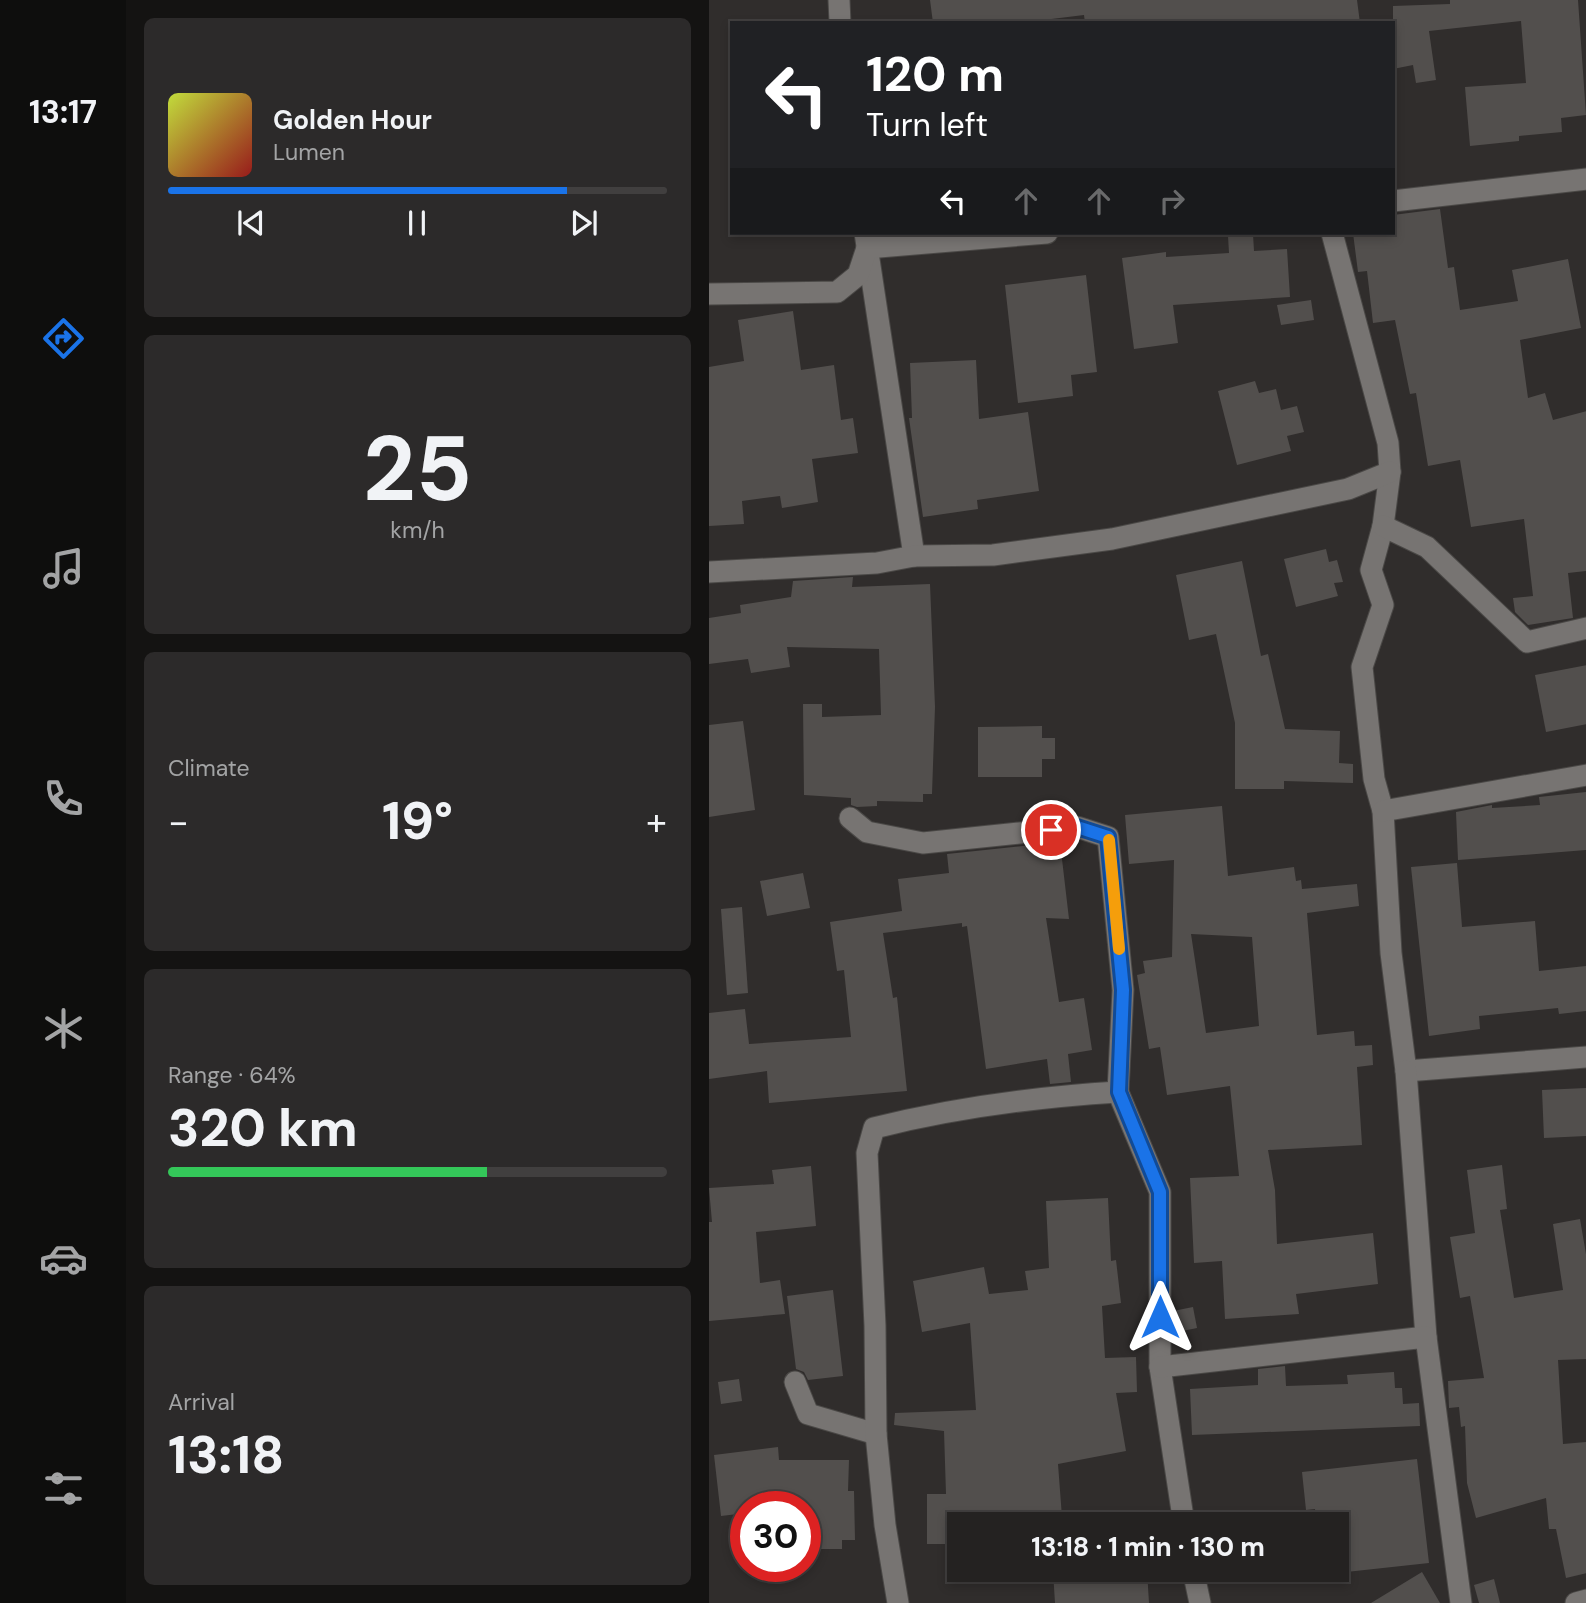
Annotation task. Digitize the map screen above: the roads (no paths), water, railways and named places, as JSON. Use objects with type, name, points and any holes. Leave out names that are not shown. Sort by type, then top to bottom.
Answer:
[{"type":"street","points":[[839,0],[840,21]]},
{"type":"street","points":[[1395,201],[1586,179]]},
{"type":"street","points":[[866,241],[1002,235]]},
{"type":"street","points":[[1333,235],[1388,443],[1390,472],[1383,526],[1371,570],[1383,605],[1362,667],[1374,779],[1383,811],[1391,953],[1406,1070],[1425,1337],[1461,1603]]},
{"type":"street","points":[[709,294],[837,292],[858,275],[866,241]]},
{"type":"street","points":[[866,241],[914,556]]},
{"type":"street","points":[[709,572],[877,563],[914,556],[993,555],[1112,539],[1348,489],[1390,472]]},
{"type":"street","points":[[1383,526],[1427,547],[1527,642],[1586,628]]},
{"type":"street","points":[[1383,811],[1586,775]]},
{"type":"street","points":[[850,818],[867,832],[923,843],[1077,827],[1108,837],[1123,990],[1119,1092],[1160,1192],[1160,1367],[1182,1512]]},
{"type":"street","points":[[1406,1070],[1586,1057]]},
{"type":"street","points":[[898,1603],[885,1525],[876,1434],[875,1326],[867,1153],[874,1128],[918,1117],[1055,1096],[1119,1092]]},
{"type":"street","points":[[1160,1367],[1425,1337]]},
{"type":"street","points":[[795,1382],[808,1414],[876,1434]]},
{"type":"street","points":[[1196,1582],[1200,1603]]},
{"type":"street","points":[[1576,1603],[1586,1600]]}]
